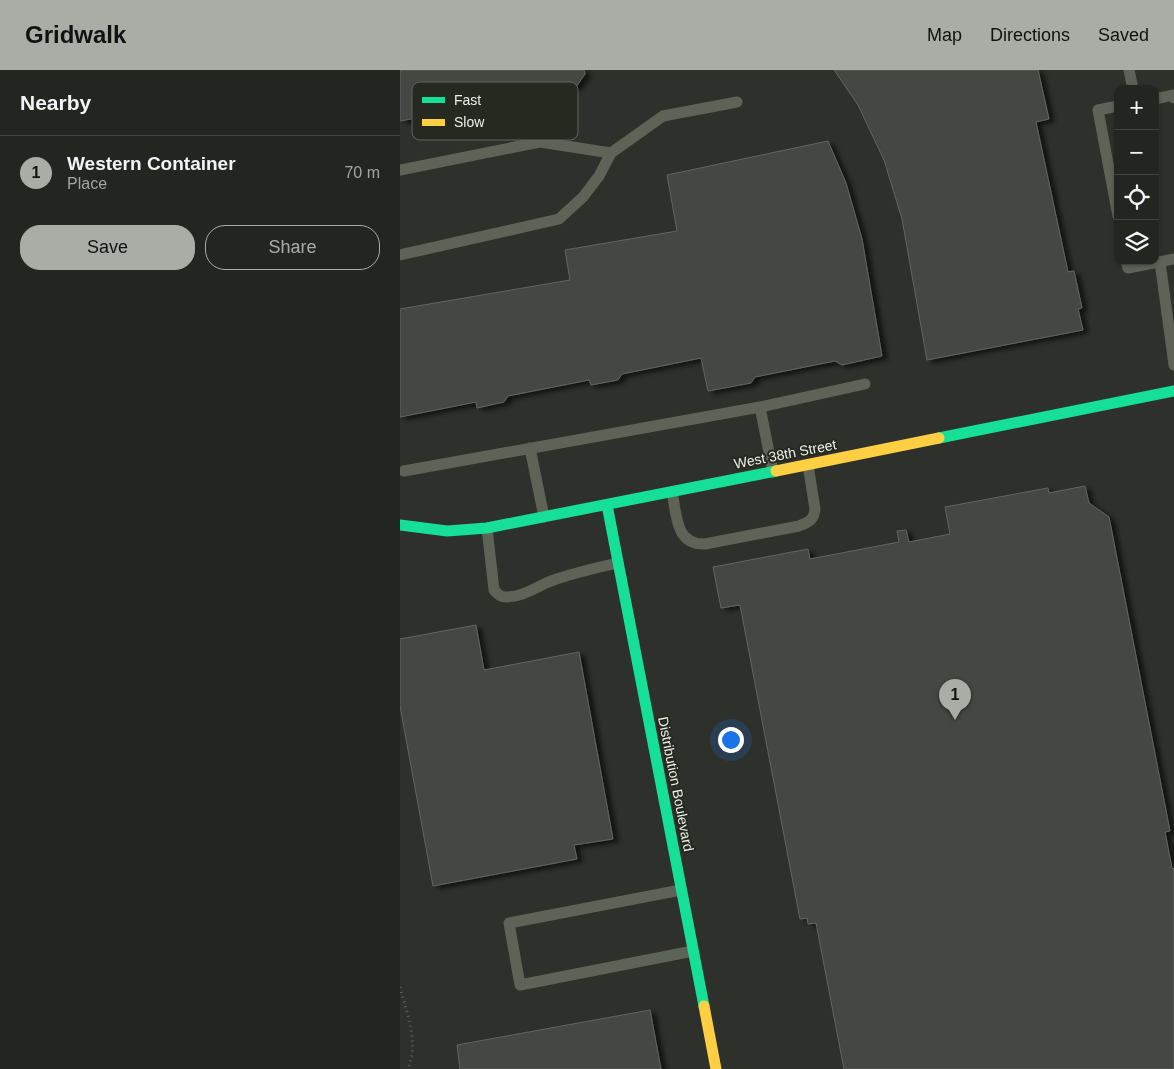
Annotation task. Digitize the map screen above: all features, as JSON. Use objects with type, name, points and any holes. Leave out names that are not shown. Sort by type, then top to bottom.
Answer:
[{"type":"street","name":"West 38th Street","points":[[400,525],[448,531],[487,528],[1174,391]]},
{"type":"street","name":"Distribution Boulevard","points":[[607,505],[716,1069]]},
{"type":"lane","points":[[1129,70],[1132,85]]},
{"type":"lane","points":[[1159,98],[1174,95],[1174,98]]},
{"type":"lane","points":[[400,255],[559,219],[583,197],[600,176],[611,153],[663,116],[737,102]]},
{"type":"lane","points":[[1114,107],[1098,110],[1114,195]]},
{"type":"lane","points":[[400,170],[540,142],[611,153]]},
{"type":"lane","points":[[1174,259],[1160,262],[1174,366]]},
{"type":"lane","points":[[1127,265],[1128,268],[1144,265]]},
{"type":"lane","points":[[404,471],[760,406],[865,384]]},
{"type":"lane","points":[[760,406],[773,472]]},
{"type":"lane","points":[[530,448],[544,517]]},
{"type":"lane","points":[[672,492],[680,530],[685,538],[695,544],[705,544],[799,526],[810,521],[816,510],[808,465]]},
{"type":"lane","points":[[487,528],[494,590],[499,596],[508,597],[530,592],[548,582],[585,570],[618,563]]},
{"type":"lane","points":[[681,890],[509,923],[520,986],[693,950]]},
{"type":"path","points":[[400,987],[414,1040],[413,1056],[408,1069]]},
{"type":"building","points":[[400,70],[584,70],[585,74],[578,84],[578,82],[412,82],[412,119],[400,121]]},
{"type":"building","points":[[834,70],[1038,70],[1049,119],[1036,122],[1068,272],[1074,271],[1082,308],[1078,309],[1083,330],[927,360],[902,219],[884,160],[858,105]]},
{"type":"building","points":[[828,141],[846,183],[862,239],[882,356],[842,365],[835,361],[755,377],[751,383],[708,391],[701,358],[622,374],[618,380],[591,385],[589,380],[508,396],[504,402],[477,408],[476,402],[400,417],[400,309],[570,280],[565,250],[677,231],[667,175]]},
{"type":"building","points":[[1085,486],[1089,503],[1109,517],[1170,831],[1165,832],[1172,868],[1174,869],[1174,1069],[844,1069],[816,923],[808,924],[807,918],[800,919],[740,605],[721,608],[713,567],[808,549],[810,559],[899,542],[897,531],[906,530],[909,542],[950,534],[945,507],[1048,488],[1049,493]]},
{"type":"building","points":[[476,625],[484,670],[579,652],[613,839],[574,845],[577,859],[433,886],[400,706],[400,639]]},
{"type":"building","points":[[650,1010],[661,1069],[460,1069],[457,1045]]},
{"type":"traffic: fast","points":[[939,438],[1174,391]]},
{"type":"traffic: fast","points":[[400,525],[447,531],[487,528],[776,471]]},
{"type":"traffic: fast","points":[[607,505],[704,1006]]},
{"type":"traffic: slow","points":[[776,471],[939,438]]},
{"type":"traffic: slow","points":[[704,1006],[716,1069]]},
{"type":"place","name":"Western Container","points":[[955,720]]}]
